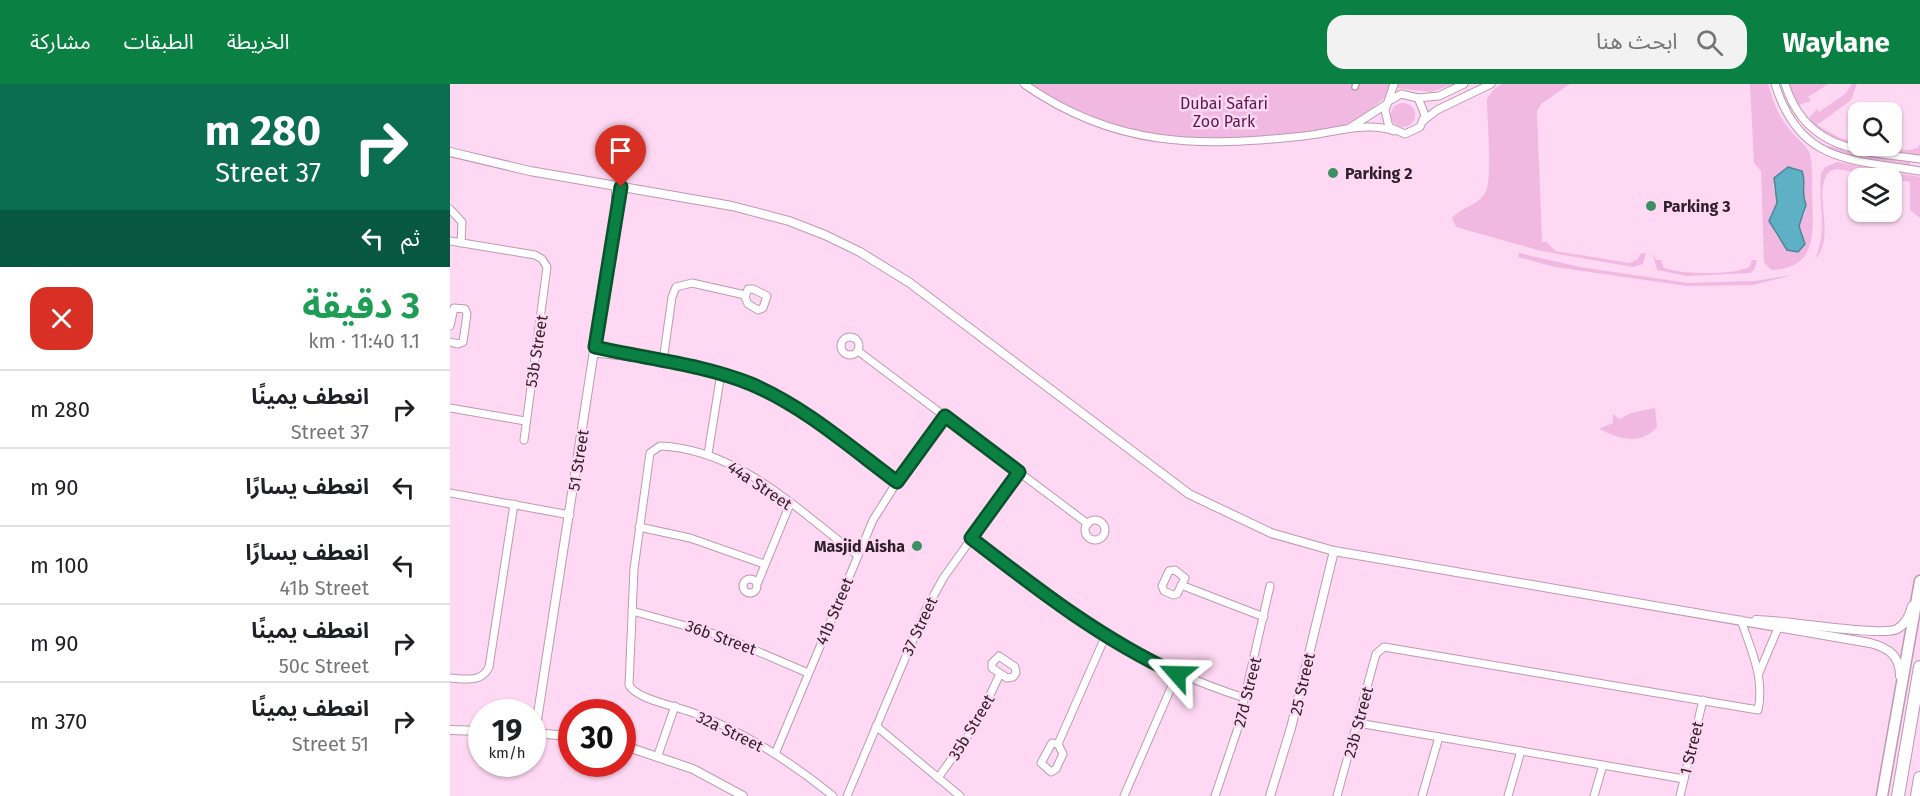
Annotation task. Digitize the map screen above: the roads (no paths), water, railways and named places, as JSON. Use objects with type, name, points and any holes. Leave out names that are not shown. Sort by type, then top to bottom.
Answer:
[{"type":"highway","points":[[1898,796],[1920,667]]},
{"type":"highway","points":[[1917,796],[1920,778]]},
{"type":"main road","points":[[1882,796],[1920,580]]},
{"type":"street","points":[[1024,84],[1054,103],[1097,123],[1166,140],[1196,143],[1239,142],[1371,127],[1411,133],[1437,110],[1491,84]]},
{"type":"street","points":[[1394,84],[1386,122],[1394,131]]},
{"type":"street","points":[[1345,130],[1389,102],[1407,94],[1418,98],[1439,96],[1464,84]]},
{"type":"street","points":[[1775,84],[1792,122],[1812,142],[1828,153],[1845,159],[1917,170],[1918,159],[1845,148],[1826,140],[1801,117],[1785,84]]},
{"type":"street","points":[[1418,98],[1424,109],[1423,121]]},
{"type":"street","points":[[450,152],[530,171],[751,210],[798,224],[843,243],[910,283],[1189,494],[1271,533],[1331,551],[1870,643],[1888,649],[1900,667],[1899,704]]},
{"type":"street","name":"51 Street","points":[[542,699],[619,186]]},
{"type":"street","points":[[450,209],[462,222],[461,243],[450,241]]},
{"type":"street","name":"53b Street","points":[[461,243],[535,255],[545,262],[548,278],[524,440]]},
{"type":"street","points":[[663,361],[672,297],[676,287],[692,283],[745,295]]},
{"type":"street","points":[[450,325],[454,308],[465,309],[467,312],[463,342],[458,344],[450,342]]},
{"type":"street","points":[[595,350],[721,373],[759,388],[796,407],[897,482]]},
{"type":"street","points":[[858,351],[1088,524]]},
{"type":"street","points":[[708,454],[721,373]]},
{"type":"street","points":[[450,408],[525,421]]},
{"type":"street","name":"41b Street","points":[[775,754],[857,555],[876,515],[945,416]]},
{"type":"street","name":"44a Street","points":[[639,527],[651,450],[663,446],[708,454],[745,471],[857,555]]},
{"type":"street","name":"37 Street","points":[[848,796],[921,617],[944,577],[1019,472]]},
{"type":"street","points":[[450,493],[570,513]]},
{"type":"street","points":[[450,678],[473,679],[485,675],[489,667],[514,504]]},
{"type":"street","points":[[758,582],[790,504]]},
{"type":"street","points":[[632,611],[639,527],[698,541],[764,564]]},
{"type":"street","points":[[971,538],[1051,600],[1106,637],[1177,674],[1245,698]]},
{"type":"street","name":"25 Street","points":[[1270,796],[1292,728],[1331,551]]},
{"type":"street","points":[[1741,620],[1798,622],[1890,632],[1898,629],[1910,615],[1920,580]]},
{"type":"street","points":[[1181,585],[1264,617]]},
{"type":"street","name":"27d Street","points":[[1215,796],[1245,698],[1270,586]]},
{"type":"street","name":"36b Street","points":[[632,611],[722,636],[808,673]]},
{"type":"street","name":"32a Street","points":[[632,611],[627,677],[629,685],[637,695],[717,722],[775,754],[833,796]]},
{"type":"street","points":[[1703,700],[1758,710],[1761,697],[1759,674],[1741,620]]},
{"type":"street","points":[[1759,674],[1778,628]]},
{"type":"street","points":[[1058,744],[1106,637]]},
{"type":"street","name":"23b Street","points":[[1337,796],[1376,654],[1381,648],[1392,646],[1703,700]]},
{"type":"street","name":"35b Street","points":[[938,778],[975,726],[1000,674]]},
{"type":"street","points":[[1124,796],[1177,674]]},
{"type":"street","name":"1 Street","points":[[1680,796],[1703,700]]},
{"type":"street","points":[[658,755],[675,706]]},
{"type":"street","points":[[1358,723],[1684,779]]},
{"type":"street","points":[[876,726],[960,796]]},
{"type":"street","points":[[450,730],[468,731]]},
{"type":"street","points":[[1422,796],[1439,737]]},
{"type":"street","points":[[636,749],[693,769],[743,796]]},
{"type":"street","points":[[1508,796],[1521,751]]},
{"type":"street","points":[[1594,796],[1603,765]]},
{"type":"water","points":[[1788,167],[1802,171],[1804,180],[1806,205],[1799,226],[1805,244],[1798,252],[1787,250],[1769,221],[1777,203],[1774,178]]},
{"type":"place","name":"Parking 2","points":[[1333,173]]},
{"type":"place","name":"Parking 3","points":[[1651,206]]},
{"type":"place","name":"Masjid Aisha","points":[[917,546]]},
{"type":"park label","name":"Dubai Safari Zoo Park","points":[[1224,112]]}]
